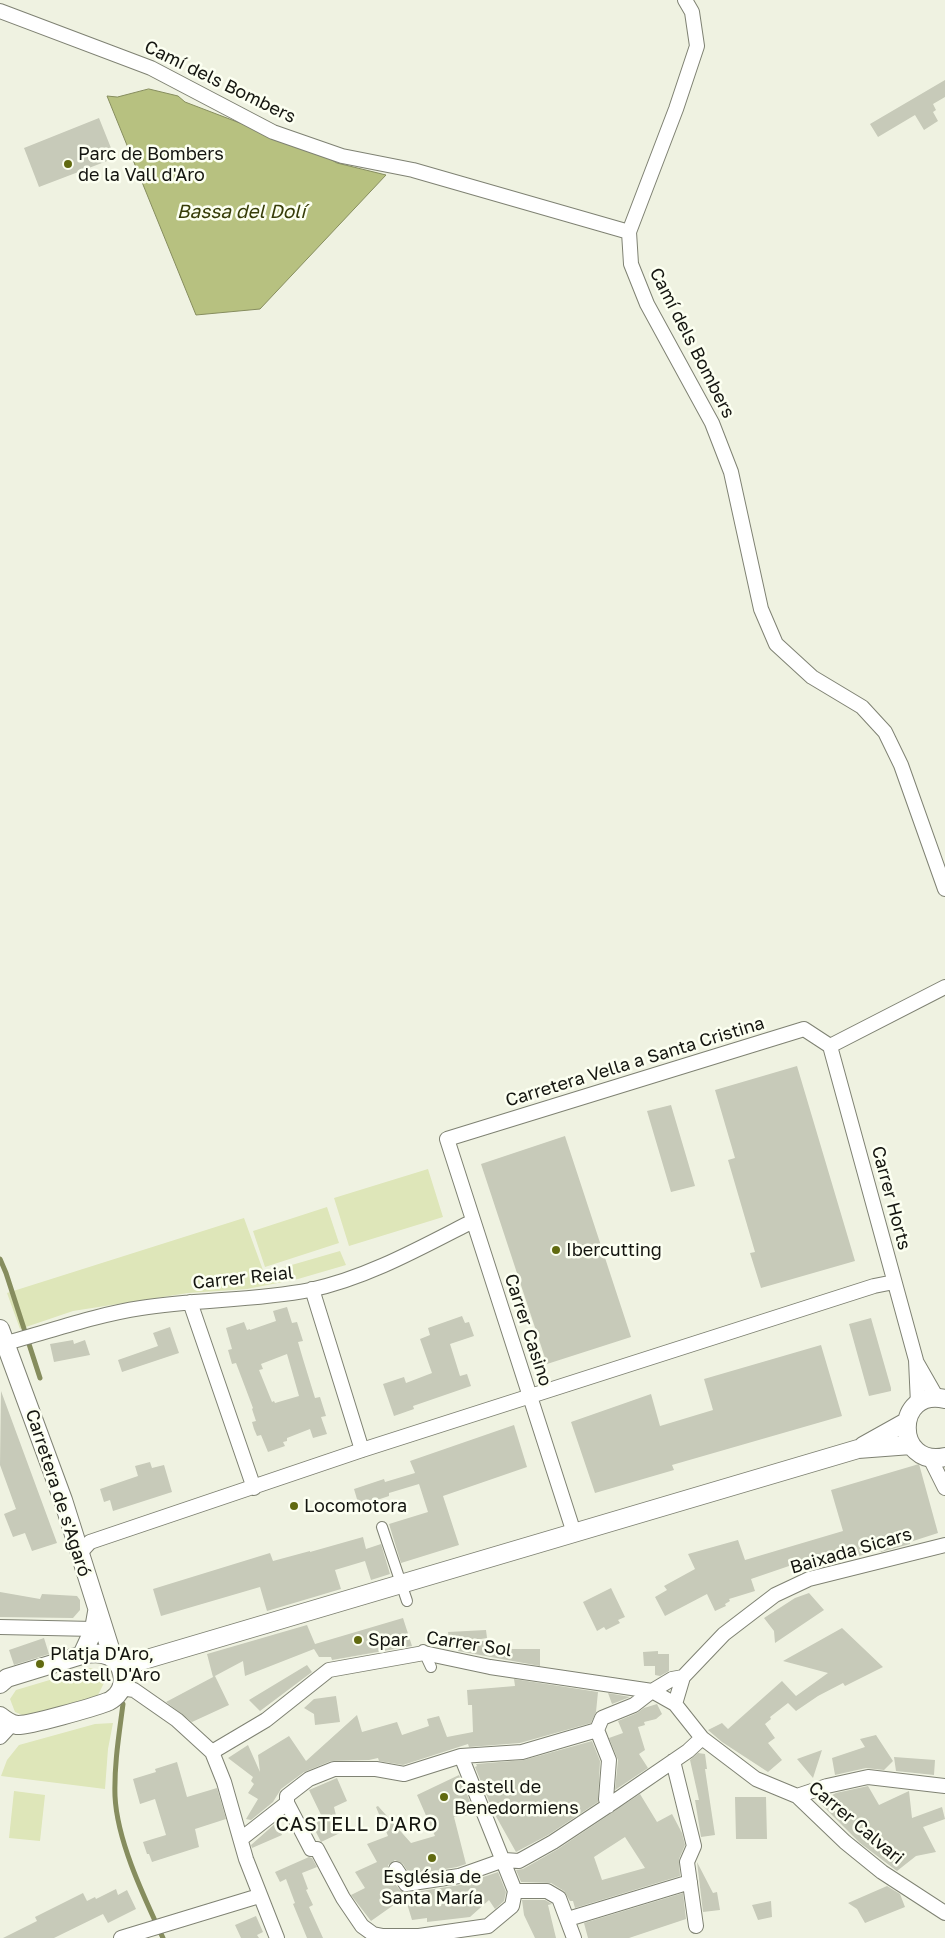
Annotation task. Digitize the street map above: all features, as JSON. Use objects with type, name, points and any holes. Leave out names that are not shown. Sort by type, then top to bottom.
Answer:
[{"type":"street","points":[[629,232],[676,109],[697,46],[692,12],[685,0]]},
{"type":"street","name":"Camí dels Bombers","points":[[0,11],[151,68],[272,132],[342,156],[413,170],[629,232],[631,264],[647,304],[712,423],[731,472],[761,609],[776,644],[812,677],[862,707],[885,732],[901,765],[945,888]]},
{"type":"street","points":[[830,1046],[945,987]]},
{"type":"street","name":"Carretera Vella a Santa Cristina","points":[[447,1139],[804,1029],[830,1046]]},
{"type":"street","name":"Carrer Horts","points":[[830,1046],[916,1360],[918,1404]]},
{"type":"street","name":"Carrer Casino","points":[[447,1139],[574,1533]]},
{"type":"street","name":"Carrer Reial","points":[[7,1344],[98,1316],[190,1302],[254,1298],[312,1289],[380,1268],[473,1221]]},
{"type":"street","points":[[79,1554],[90,1542],[362,1450],[874,1286],[894,1282]]},
{"type":"street","points":[[312,1289],[362,1450]]},
{"type":"street","points":[[190,1302],[254,1488]]},
{"type":"street","name":"Carretera de s'Agaró","points":[[7,1344],[64,1500],[79,1554],[116,1663],[123,1678],[121,1688]]},
{"type":"street","name":"Carrer Horts","points":[[916,1360],[941,1398]]},
{"type":"street","points":[[941,1398],[927,1399],[918,1404],[910,1412],[906,1422],[911,1446],[922,1455],[938,1457],[945,1488]]},
{"type":"street","points":[[0,1684],[8,1678],[82,1655],[100,1653],[116,1663],[404,1593],[574,1533],[858,1449],[906,1422]]},
{"type":"street","points":[[858,1449],[911,1446]]},
{"type":"street","points":[[382,1527],[404,1593]]},
{"type":"street","name":"Baixada Sicars","points":[[597,1730],[602,1718],[634,1705],[672,1679],[683,1676],[724,1634],[775,1595],[809,1579],[945,1544]]},
{"type":"street","points":[[82,1655],[94,1629],[98,1611]]},
{"type":"street","points":[[0,1627],[94,1629]]},
{"type":"street","points":[[423,1650],[430,1667]]},
{"type":"street","name":"Carrer Sol","points":[[212,1752],[266,1720],[330,1670],[423,1650],[490,1667],[652,1691],[675,1704]]},
{"type":"street","points":[[675,1704],[683,1676]]},
{"type":"street","points":[[0,1737],[6,1720],[24,1725],[106,1703],[116,1696],[121,1688],[134,1690],[177,1720],[212,1752],[224,1782],[259,1896],[277,1938]]},
{"type":"street","name":"Carrer Calvari","points":[[675,1704],[702,1738],[756,1778],[797,1796],[845,1842],[882,1872],[945,1913]]},
{"type":"street","points":[[459,1753],[515,1891],[512,1906],[488,1926],[419,1936],[383,1936],[373,1934],[362,1926],[343,1898],[317,1849],[311,1849],[287,1803],[287,1796],[309,1779],[334,1769],[376,1769],[404,1774],[459,1753],[522,1752],[597,1730],[609,1760],[606,1800],[608,1806]]},
{"type":"street","points":[[396,1869],[406,1884],[459,1876],[504,1860],[519,1861],[553,1842],[608,1806],[673,1762],[702,1738]]},
{"type":"street","points":[[673,1762],[694,1846],[687,1862],[696,1926]]},
{"type":"street","points":[[797,1796],[827,1786],[868,1777],[945,1786]]},
{"type":"street","points":[[241,1839],[287,1803]]},
{"type":"street","points":[[568,1919],[690,1882]]},
{"type":"street","points":[[515,1891],[547,1891],[559,1898],[574,1938]]},
{"type":"street","points":[[121,1938],[259,1896]]},
{"type":"shaded area","points":[[428,1169],[443,1217],[349,1246],[334,1198]]},
{"type":"shaded area","points":[[327,1207],[339,1243],[265,1267],[253,1231]]},
{"type":"shaded area","points":[[244,1218],[264,1273],[340,1251],[346,1265],[298,1279],[247,1289],[188,1293],[73,1311],[20,1329],[7,1293]]},
{"type":"shaded area","points":[[90,1668],[101,1671],[105,1681],[97,1697],[27,1717],[15,1712],[10,1699],[16,1690]]},
{"type":"shaded area","points":[[113,1723],[108,1749],[105,1789],[1,1776],[7,1760],[19,1745],[95,1724]]},
{"type":"shaded area","points":[[14,1791],[45,1795],[40,1841],[9,1838]]},
{"type":"water","name":"Bassa del Dolí","points":[[149,89],[178,96],[185,102],[321,154],[337,163],[386,175],[260,309],[196,315],[107,96],[117,97]]},
{"type":"building","points":[[945,80],[945,97],[933,104],[936,110],[933,112],[938,121],[924,130],[915,115],[878,137],[870,124]]},
{"type":"building","points":[[99,118],[115,158],[39,187],[24,148]]},
{"type":"building","points":[[797,1066],[855,1261],[761,1288],[750,1253],[755,1252],[728,1160],[735,1158],[715,1090]]},
{"type":"building","points":[[671,1105],[695,1186],[671,1192],[647,1111]]},
{"type":"building","name":"Ibercutting","points":[[565,1136],[631,1337],[547,1364],[481,1164]]},
{"type":"building","points":[[287,1307],[292,1323],[297,1322],[303,1341],[298,1342],[315,1398],[320,1397],[326,1416],[321,1417],[327,1434],[313,1438],[310,1429],[287,1438],[287,1441],[283,1442],[285,1446],[268,1452],[261,1435],[257,1436],[254,1429],[252,1422],[256,1421],[253,1408],[236,1363],[232,1364],[228,1350],[232,1349],[226,1328],[244,1322],[247,1330],[250,1330],[276,1321],[273,1311]],"holes":[[[287,1354],[299,1396],[275,1403],[274,1401],[272,1402],[259,1370],[263,1369],[261,1364]]]},
{"type":"building","points":[[462,1316],[465,1323],[469,1322],[474,1336],[450,1344],[460,1376],[467,1374],[471,1386],[413,1406],[414,1409],[394,1416],[383,1384],[404,1377],[406,1383],[432,1373],[420,1339],[430,1335],[428,1328]]},
{"type":"building","points":[[871,1318],[891,1391],[869,1396],[849,1324]]},
{"type":"building","points":[[170,1327],[179,1353],[122,1372],[118,1360],[158,1346],[153,1333]]},
{"type":"building","points":[[73,1340],[74,1344],[85,1340],[90,1355],[54,1362],[50,1344]]},
{"type":"building","points":[[821,1345],[842,1416],[672,1465],[674,1470],[595,1493],[571,1422],[651,1394],[660,1426],[713,1410],[704,1379]]},
{"type":"building","points":[[1,1391],[57,1543],[32,1551],[25,1533],[13,1537],[4,1514],[16,1509],[0,1465]]},
{"type":"building","points":[[514,1425],[527,1467],[443,1496],[459,1545],[401,1563],[389,1524],[428,1512],[419,1484],[389,1493],[389,1496],[359,1506],[354,1489],[384,1479],[385,1482],[415,1473],[410,1461]]},
{"type":"building","points":[[150,1462],[152,1468],[164,1465],[172,1492],[113,1511],[110,1500],[104,1502],[100,1489],[138,1476],[135,1466]]},
{"type":"building","points":[[919,1464],[938,1533],[910,1542],[910,1544],[881,1552],[880,1550],[852,1558],[849,1549],[789,1566],[751,1579],[755,1591],[729,1599],[730,1601],[725,1604],[726,1606],[715,1611],[707,1594],[665,1616],[655,1597],[667,1590],[664,1586],[695,1569],[688,1554],[738,1540],[745,1560],[843,1531],[831,1490]]},
{"type":"building","points":[[363,1537],[366,1549],[381,1544],[390,1574],[371,1580],[365,1561],[335,1570],[341,1589],[267,1611],[260,1587],[161,1616],[153,1589],[270,1553],[273,1561]]},
{"type":"building","points":[[611,1588],[625,1617],[618,1620],[620,1623],[606,1630],[604,1627],[597,1631],[583,1602]]},
{"type":"building","points":[[0,1592],[40,1599],[42,1594],[77,1596],[80,1600],[80,1610],[73,1618],[0,1617]]},
{"type":"building","points":[[809,1593],[824,1610],[775,1643],[774,1631],[764,1618],[795,1598]]},
{"type":"building","points":[[403,1618],[412,1646],[332,1660],[331,1657],[319,1657],[314,1649],[245,1676],[243,1661],[213,1677],[207,1654],[307,1625],[315,1644]]},
{"type":"building","points":[[842,1628],[883,1667],[845,1686],[843,1683],[818,1696],[796,1711],[788,1703],[770,1717],[771,1719],[765,1724],[775,1738],[768,1743],[782,1760],[768,1772],[722,1742],[708,1730],[722,1723],[728,1729],[782,1681],[796,1696],[828,1673],[783,1661]]},
{"type":"building","points":[[486,1630],[487,1638],[475,1640],[509,1645],[509,1649],[540,1649],[540,1666],[458,1651],[457,1644],[450,1645],[448,1632]]},
{"type":"building","points":[[44,1638],[49,1654],[14,1665],[9,1650]]},
{"type":"building","points":[[658,1651],[658,1654],[669,1654],[669,1671],[660,1676],[655,1675],[655,1666],[644,1666],[643,1652]]},
{"type":"building","points":[[307,1665],[312,1672],[260,1711],[249,1700]]},
{"type":"building","points":[[215,1676],[229,1705],[192,1722],[166,1702]]},
{"type":"building","points":[[514,1679],[598,1692],[596,1712],[591,1723],[520,1743],[469,1747],[468,1744],[403,1765],[379,1761],[378,1758],[331,1761],[304,1772],[281,1789],[273,1802],[251,1820],[246,1819],[258,1799],[248,1793],[254,1784],[251,1781],[253,1777],[228,1758],[248,1745],[260,1772],[258,1755],[289,1736],[306,1761],[357,1715],[362,1732],[397,1722],[402,1735],[429,1726],[427,1719],[439,1716],[447,1737],[473,1732],[472,1705],[468,1705],[467,1690],[515,1686]]},
{"type":"building","points":[[608,1693],[630,1697],[612,1704]]},
{"type":"building","points":[[336,1696],[340,1722],[315,1725],[314,1714],[304,1708],[314,1699]]},
{"type":"building","points":[[657,1704],[662,1714],[656,1719],[644,1722],[645,1725],[638,1727],[645,1750],[639,1754],[648,1768],[615,1790],[618,1760],[609,1738],[623,1733],[618,1721],[644,1708]]},
{"type":"building","points":[[876,1735],[893,1761],[884,1770],[866,1768],[835,1775],[832,1758],[865,1747],[860,1739]]},
{"type":"building","points":[[592,1741],[600,1761],[598,1802],[548,1835],[516,1852],[493,1811],[475,1767],[477,1766],[476,1764],[524,1760]]},
{"type":"building","points":[[822,1750],[813,1778],[797,1759]]},
{"type":"building","points":[[698,1753],[705,1754],[707,1769],[705,1769],[715,1835],[701,1837],[695,1800],[699,1800],[690,1760]]},
{"type":"building","points":[[894,1757],[935,1760],[934,1775],[896,1771]]},
{"type":"building","points":[[177,1762],[187,1797],[217,1788],[226,1819],[195,1829],[199,1847],[152,1862],[143,1842],[166,1835],[155,1799],[140,1804],[133,1779],[156,1772],[155,1769]]},
{"type":"building","points":[[459,1775],[475,1814],[454,1817],[466,1864],[410,1875],[403,1864],[395,1860],[388,1865],[388,1873],[399,1889],[407,1893],[460,1885],[498,1872],[506,1892],[504,1901],[495,1909],[489,1900],[470,1917],[427,1922],[427,1918],[412,1920],[405,1897],[371,1921],[351,1895],[365,1888],[355,1872],[377,1862],[367,1844],[388,1836],[376,1807],[378,1806],[411,1843],[435,1836],[417,1795]]},
{"type":"building","points":[[337,1778],[347,1801],[334,1807],[340,1833],[321,1842],[312,1824],[323,1819],[309,1790]]},
{"type":"building","points":[[868,1786],[879,1805],[909,1791],[912,1818],[942,1807],[945,1819],[923,1827],[936,1852],[916,1856],[897,1871],[860,1843],[816,1799],[825,1799],[836,1793]]},
{"type":"building","points":[[640,1794],[657,1822],[672,1814],[682,1833],[685,1845],[679,1859],[680,1876],[575,1908],[573,1901],[570,1901],[564,1891],[551,1883],[521,1882],[516,1870],[523,1869],[558,1849]],"holes":[[[625,1837],[645,1868],[602,1880],[594,1857]]]},
{"type":"building","points":[[735,1797],[766,1797],[767,1839],[736,1839]]},
{"type":"building","points":[[277,1822],[282,1835],[252,1848],[251,1845]]},
{"type":"building","points":[[309,1857],[312,1858],[317,1867],[302,1873],[308,1889],[306,1890],[313,1905],[309,1907],[323,1938],[307,1938],[293,1904],[295,1903],[286,1879],[280,1882],[275,1872]]},
{"type":"building","points":[[697,1862],[713,1893],[717,1892],[720,1910],[703,1912]]},
{"type":"building","points":[[887,1886],[900,1894],[905,1907],[865,1923],[857,1909],[848,1903]]},
{"type":"building","points":[[116,1889],[118,1895],[127,1890],[136,1909],[108,1923],[103,1914],[54,1938],[3,1938],[37,1921],[35,1917],[83,1893],[87,1901],[95,1897],[96,1899]]},
{"type":"building","points":[[683,1893],[686,1919],[629,1938],[588,1938],[584,1923]]},
{"type":"building","points":[[522,1900],[545,1900],[552,1904],[548,1905],[556,1938],[535,1938],[524,1915]]},
{"type":"building","points":[[771,1901],[772,1917],[758,1920],[752,1905]]},
{"type":"building","points":[[256,1916],[263,1932],[257,1935],[259,1938],[241,1938],[235,1925]]},
{"type":"waterway","points":[[0,1259],[40,1378]]},
{"type":"waterway","points":[[123,1704],[115,1773],[117,1813],[126,1850],[163,1938]]},
{"type":"place","name":"Parc de Bombers de la Vall d'Aro","points":[[68,164]]},
{"type":"place","name":"Ibercutting","points":[[556,1250]]},
{"type":"place","name":"Locomotora","points":[[294,1506]]},
{"type":"place","name":"Spar","points":[[358,1640]]},
{"type":"place","name":"Platja D'Aro, Castell D'Aro","points":[[40,1664]]},
{"type":"place","name":"Castell de Benedormiens","points":[[444,1797]]},
{"type":"place","name":"Església de Santa María","points":[[432,1858]]},
{"type":"district","name":"CASTELL D'ARO","points":[[357,1825]]}]
